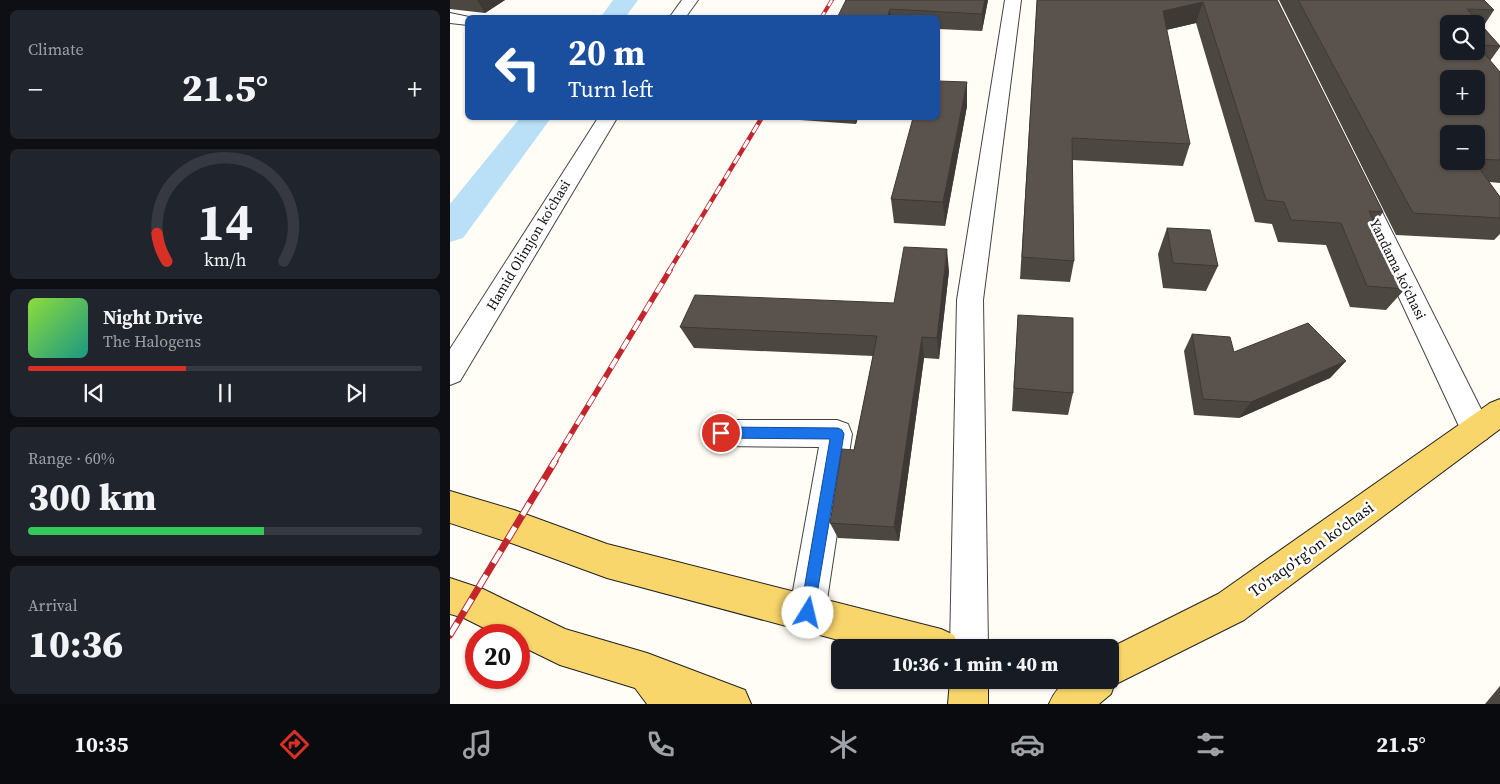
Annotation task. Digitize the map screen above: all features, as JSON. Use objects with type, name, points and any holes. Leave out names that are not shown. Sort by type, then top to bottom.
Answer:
[{"type":"main road","name":"To'raqo'rg'on ko'chasi","points":[[1119,663],[1230,607],[1488,421]]},
{"type":"main road","points":[[450,507],[514,527],[607,561],[907,639]]},
{"type":"main road","points":[[450,596],[470,602],[560,646],[647,672],[731,704]]},
{"type":"main road","points":[[647,672],[672,704]]},
{"type":"main road","points":[[968,704],[969,689]]},
{"type":"main road","points":[[1069,704],[1086,689]]},
{"type":"street","points":[[679,15],[690,0]]},
{"type":"street","points":[[969,639],[970,300],[1013,0]]},
{"type":"street","points":[[450,18],[465,20]]},
{"type":"street","name":"Hamid Olimjon koʻchasi","points":[[450,373],[606,120]]},
{"type":"street","name":"Yandama koʻchasi","points":[[1351,170],[1488,421]]},
{"type":"street","points":[[721,433],[838,434],[808,613]]},
{"type":"building","points":[[846,0],[985,0],[982,14],[890,9],[888,15],[838,15]]},
{"type":"building","points":[[1037,0],[1277,0],[1383,212],[1369,211],[1405,289],[1367,286],[1341,223],[1291,220],[1284,202],[1266,200],[1203,2],[1163,11],[1190,144],[1072,138],[1074,261],[1022,257]]},
{"type":"building","points":[[1298,0],[1484,0],[1494,10],[1467,9],[1472,15],[1440,15],[1440,60],[1485,60],[1485,54],[1500,72],[1500,160],[1485,159],[1485,125],[1440,125],[1440,170],[1480,170],[1500,197],[1500,218],[1413,213]]},
{"type":"building","points":[[1485,29],[1500,46],[1485,45]]},
{"type":"building","points":[[940,81],[967,82],[943,202],[891,199],[912,120],[940,120]]},
{"type":"building","points":[[1167,228],[1210,230],[1218,266],[1173,263]]},
{"type":"building","points":[[904,247],[947,249],[937,338],[922,337],[894,527],[830,523],[842,449],[854,450],[877,336],[680,327],[695,295],[894,303]]},
{"type":"building","points":[[1018,315],[1073,318],[1073,393],[1014,388]]},
{"type":"building","points":[[1308,323],[1346,361],[1251,402],[1203,399],[1192,334],[1230,337],[1234,352]]},
{"type":"waterway","points":[[614,15],[626,0]]},
{"type":"waterway","points":[[450,229],[534,120]]},
{"type":"railway","points":[[823,15],[832,0]]},
{"type":"railway","points":[[669,271],[760,120]]},
{"type":"railway","points":[[554,462],[670,270]]},
{"type":"railway","points":[[450,635],[555,461]]},
{"type":"route","points":[[721,433],[838,434],[808,613]]}]
